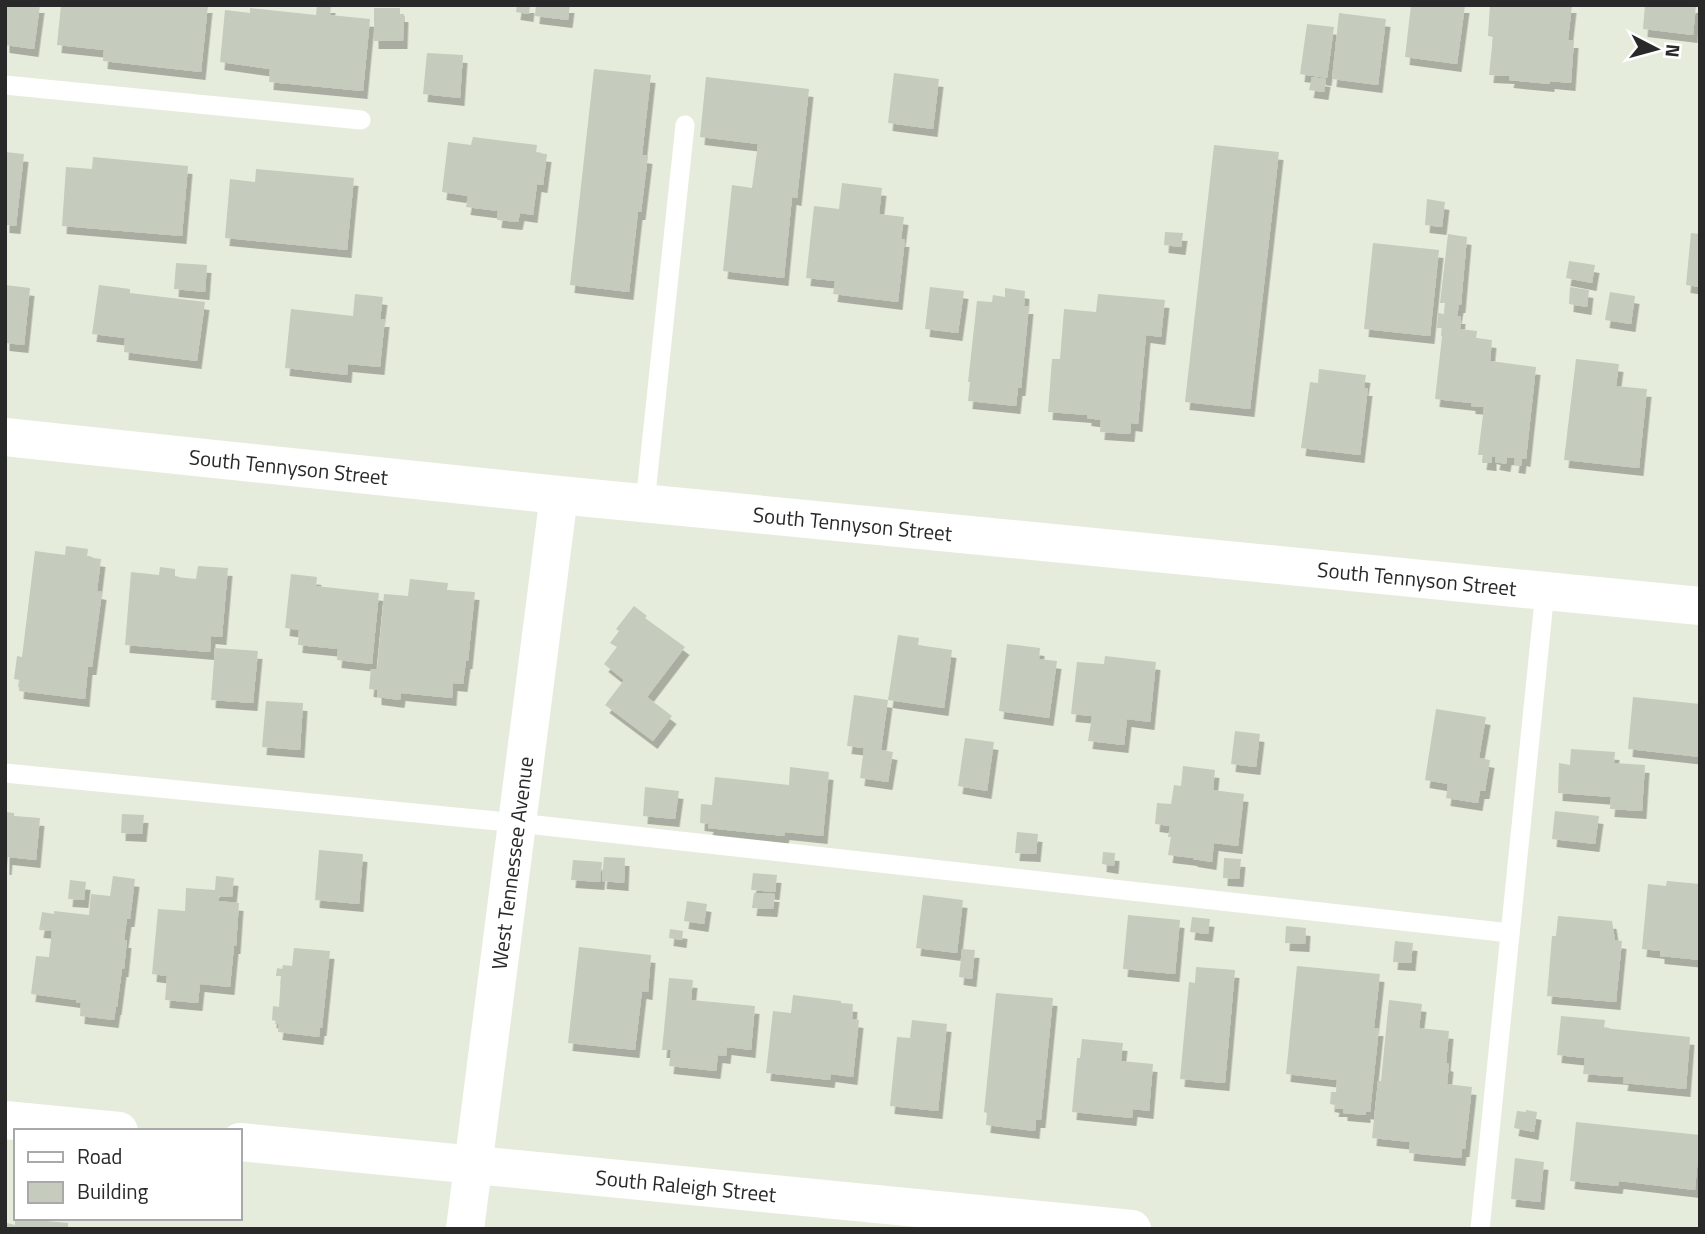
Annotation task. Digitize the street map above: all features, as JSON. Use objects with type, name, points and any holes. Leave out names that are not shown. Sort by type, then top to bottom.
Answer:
[{"type":"street","name":"South Tennyson Street","points":[[5,437],[559,495],[1700,607]]},
{"type":"street","name":"West Tennessee Avenue","points":[[465,1229],[559,495]]},
{"type":"street","points":[[5,1120],[99,1129]]},
{"type":"street","name":"South Raleigh Street","points":[[242,1142],[1132,1229]]},
{"type":"lane","points":[[5,85],[361,120]]},
{"type":"lane","points":[[645,503],[684,125]]},
{"type":"lane","points":[[1480,1229],[1545,592]]},
{"type":"lane","points":[[5,773],[518,823],[1510,933]]},
{"type":"building","points":[[5,5],[40,5],[34,49],[5,45]]},
{"type":"building","points":[[61,5],[208,5],[201,72],[103,61],[104,50],[57,45]]},
{"type":"building","points":[[317,5],[331,5],[330,15],[370,19],[363,91],[269,82],[270,69],[220,62],[225,10],[250,13],[250,8],[316,15]]},
{"type":"building","points":[[517,5],[530,5],[529,14],[516,12]]},
{"type":"building","points":[[536,5],[570,5],[568,20],[535,16]]},
{"type":"building","points":[[1411,5],[1465,5],[1457,64],[1405,57]]},
{"type":"building","points":[[1490,5],[1572,5],[1568,40],[1574,40],[1571,83],[1509,80],[1510,76],[1489,75],[1493,37],[1488,36]]},
{"type":"building","points":[[1645,5],[1696,5],[1693,35],[1643,29]]},
{"type":"building","points":[[374,8],[400,8],[400,14],[404,14],[403,41],[374,41]]},
{"type":"building","points":[[1339,13],[1386,19],[1378,85],[1332,79]]},
{"type":"building","points":[[1307,24],[1334,27],[1327,78],[1300,74]]},
{"type":"building","points":[[427,53],[463,55],[460,98],[423,94]]},
{"type":"building","points":[[594,69],[651,75],[642,155],[648,156],[641,212],[638,212],[629,292],[570,285]]},
{"type":"building","points":[[894,73],[939,79],[933,129],[888,123]]},
{"type":"building","points":[[706,77],[809,89],[797,198],[792,197],[784,278],[723,271],[732,185],[752,188],[758,144],[700,137]]},
{"type":"building","points":[[1312,77],[1326,79],[1324,92],[1309,90]]},
{"type":"building","points":[[473,137],[537,145],[536,153],[547,154],[543,185],[537,184],[533,215],[520,213],[518,222],[497,220],[498,211],[466,207],[468,196],[442,192],[448,142],[471,145]]},
{"type":"building","points":[[1214,145],[1279,152],[1250,409],[1185,402]]},
{"type":"building","points":[[5,152],[24,154],[16,226],[5,225]]},
{"type":"building","points":[[93,157],[188,166],[182,236],[62,226],[66,167],[92,169]]},
{"type":"building","points":[[256,169],[354,178],[347,250],[225,238],[230,179],[255,182]]},
{"type":"building","points":[[842,183],[882,188],[879,214],[904,217],[901,239],[905,239],[898,302],[833,294],[835,281],[806,278],[814,206],[839,209]]},
{"type":"building","points":[[1427,199],[1445,202],[1442,227],[1425,225]]},
{"type":"building","points":[[1165,232],[1183,233],[1181,247],[1164,245]]},
{"type":"building","points":[[1691,233],[1700,234],[1700,287],[1686,285]]},
{"type":"building","points":[[1448,234],[1467,237],[1461,305],[1457,316],[1461,316],[1460,329],[1477,331],[1476,338],[1492,340],[1490,361],[1536,367],[1526,459],[1522,458],[1521,466],[1514,465],[1515,458],[1507,457],[1506,464],[1495,462],[1496,457],[1492,456],[1492,463],[1482,462],[1483,455],[1478,455],[1484,407],[1435,399],[1443,328],[1437,328],[1438,313],[1444,314],[1445,303],[1440,303]]},
{"type":"building","points":[[1373,243],[1439,250],[1430,336],[1364,329]]},
{"type":"building","points":[[1569,261],[1595,265],[1592,283],[1566,278]]},
{"type":"building","points":[[176,263],[207,265],[205,292],[174,289]]},
{"type":"building","points":[[5,285],[30,288],[24,345],[5,343]]},
{"type":"building","points":[[99,285],[130,289],[130,293],[205,302],[197,361],[124,352],[125,338],[92,334]]},
{"type":"building","points":[[930,287],[964,291],[958,333],[925,329]]},
{"type":"building","points":[[1570,287],[1589,290],[1587,307],[1569,304]]},
{"type":"building","points":[[1005,288],[1025,291],[1024,306],[1029,306],[1021,388],[1018,388],[1016,406],[968,401],[977,301],[992,302],[993,295],[1005,297]]},
{"type":"building","points":[[1610,292],[1635,296],[1631,324],[1605,320]]},
{"type":"building","points":[[355,294],[383,297],[380,319],[385,319],[380,367],[348,364],[347,375],[285,368],[291,309],[353,316]]},
{"type":"building","points":[[1098,294],[1165,300],[1161,337],[1146,335],[1138,424],[1131,423],[1130,434],[1100,432],[1101,420],[1087,418],[1087,415],[1048,412],[1052,359],[1060,359],[1064,309],[1096,312]]},
{"type":"building","points":[[1576,359],[1619,364],[1616,386],[1647,389],[1639,468],[1564,460]]},
{"type":"building","points":[[1319,369],[1366,375],[1364,388],[1368,388],[1360,455],[1301,448],[1310,382],[1318,383]]},
{"type":"building","points":[[66,546],[88,549],[87,557],[101,559],[97,591],[102,592],[85,699],[19,691],[20,680],[14,679],[17,656],[22,657],[35,551],[65,555]]},
{"type":"building","points":[[198,566],[228,568],[222,637],[211,636],[210,652],[125,645],[131,572],[159,575],[160,567],[175,569],[175,577],[196,579]]},
{"type":"building","points":[[291,574],[317,577],[316,586],[379,593],[372,664],[337,660],[338,649],[298,645],[299,630],[285,628]]},
{"type":"building","points":[[410,579],[448,583],[447,590],[475,592],[468,661],[463,684],[453,683],[452,698],[401,693],[400,700],[377,697],[377,690],[369,689],[371,669],[377,669],[384,594],[408,596]]},
{"type":"building","points":[[634,606],[647,616],[645,618],[685,647],[647,697],[672,716],[653,741],[605,705],[624,680],[604,664],[617,647],[610,643],[619,631],[616,629]]},
{"type":"building","points":[[898,635],[919,638],[918,645],[952,650],[944,708],[888,700]]},
{"type":"building","points":[[1007,644],[1040,648],[1039,659],[1057,661],[1049,718],[999,711]]},
{"type":"building","points":[[215,648],[258,651],[253,703],[211,700]]},
{"type":"building","points":[[1105,656],[1156,662],[1150,722],[1127,719],[1124,745],[1088,741],[1092,716],[1071,714],[1077,662],[1104,664]]},
{"type":"building","points":[[854,695],[888,700],[881,750],[893,752],[888,782],[860,778],[864,748],[847,746]]},
{"type":"building","points":[[1633,697],[1700,704],[1700,757],[1628,749]]},
{"type":"building","points":[[266,701],[303,703],[300,750],[262,747]]},
{"type":"building","points":[[1436,709],[1486,717],[1479,758],[1490,760],[1485,791],[1480,791],[1478,803],[1446,798],[1448,784],[1425,780]]},
{"type":"building","points":[[1235,731],[1260,734],[1256,767],[1231,764]]},
{"type":"building","points":[[965,738],[994,742],[987,791],[958,786]]},
{"type":"building","points":[[1571,749],[1615,752],[1614,763],[1645,765],[1642,811],[1610,809],[1611,797],[1558,793],[1559,763],[1570,765]]},
{"type":"building","points":[[1183,766],[1215,770],[1213,790],[1244,794],[1238,846],[1214,843],[1212,862],[1168,855],[1170,826],[1155,824],[1157,803],[1171,804],[1174,785],[1181,786]]},
{"type":"building","points":[[790,767],[829,772],[823,836],[785,832],[784,836],[708,828],[709,824],[700,823],[701,804],[712,805],[715,777],[789,785]]},
{"type":"building","points":[[645,787],[679,791],[675,819],[643,816]]},
{"type":"building","points":[[1555,811],[1599,816],[1595,844],[1552,839]]},
{"type":"building","points":[[5,812],[14,813],[14,816],[40,818],[36,860],[8,857],[5,867]]},
{"type":"building","points":[[122,814],[144,815],[142,834],[121,833]]},
{"type":"building","points":[[1017,832],[1038,834],[1036,854],[1015,853]]},
{"type":"building","points":[[319,850],[363,854],[359,904],[315,900]]},
{"type":"building","points":[[1103,852],[1115,853],[1114,866],[1102,864]]},
{"type":"building","points":[[604,857],[625,858],[624,883],[602,881]]},
{"type":"building","points":[[1224,858],[1241,859],[1239,879],[1223,878]]},
{"type":"building","points":[[573,860],[602,862],[600,882],[571,880]]},
{"type":"building","points":[[753,873],[777,875],[775,892],[751,890]]},
{"type":"building","points":[[113,876],[135,879],[130,919],[127,919],[124,940],[127,940],[124,969],[114,1020],[80,1016],[81,1003],[76,1000],[31,994],[36,956],[49,957],[52,931],[39,930],[42,912],[89,915],[91,894],[110,896]]},
{"type":"building","points":[[216,876],[234,878],[232,897],[219,896],[218,901],[239,903],[230,987],[200,984],[198,1003],[165,1000],[167,976],[152,974],[158,909],[185,911],[186,888],[215,890]]},
{"type":"building","points":[[70,880],[86,882],[84,900],[68,899]]},
{"type":"building","points":[[1667,881],[1700,884],[1700,960],[1660,956],[1660,951],[1642,949],[1648,884],[1666,886]]},
{"type":"building","points":[[754,893],[775,894],[773,909],[752,908]]},
{"type":"building","points":[[923,895],[963,900],[957,953],[916,948]]},
{"type":"building","points":[[687,901],[707,904],[704,924],[684,921]]},
{"type":"building","points":[[1128,915],[1180,920],[1175,974],[1123,969]]},
{"type":"building","points":[[1558,916],[1612,921],[1615,940],[1622,941],[1616,1002],[1547,996],[1552,936],[1556,936]]},
{"type":"building","points":[[1192,917],[1210,919],[1208,934],[1190,932]]},
{"type":"building","points":[[1286,926],[1306,928],[1305,944],[1285,943]]},
{"type":"building","points":[[670,929],[683,931],[682,940],[669,938]]},
{"type":"building","points":[[1395,941],[1413,943],[1411,963],[1393,962]]},
{"type":"building","points":[[579,947],[651,955],[648,992],[642,991],[635,1050],[568,1043]]},
{"type":"building","points":[[294,948],[330,951],[319,1037],[278,1032],[279,1024],[272,1020],[273,1006],[279,1007],[281,976],[276,976],[277,968],[282,969],[283,965],[292,966]]},
{"type":"building","points":[[962,949],[975,950],[972,979],[959,977]]},
{"type":"building","points":[[1297,966],[1380,974],[1374,1028],[1379,1028],[1370,1112],[1366,1111],[1366,1115],[1343,1113],[1343,1109],[1334,1109],[1335,1105],[1330,1104],[1331,1092],[1336,1092],[1337,1080],[1286,1074]]},
{"type":"building","points":[[1196,967],[1235,970],[1225,1083],[1180,1079],[1189,982],[1195,983]]},
{"type":"building","points":[[669,978],[693,980],[691,1000],[755,1006],[751,1050],[727,1047],[726,1056],[718,1055],[716,1071],[669,1066],[671,1050],[662,1050]]},
{"type":"building","points":[[996,993],[1053,998],[1041,1120],[1036,1120],[1035,1131],[986,1125],[987,1113],[984,1112]]},
{"type":"building","points":[[793,995],[853,1004],[852,1019],[859,1020],[853,1077],[831,1074],[830,1080],[766,1073],[773,1011],[791,1013]]},
{"type":"building","points":[[1389,1000],[1422,1004],[1419,1028],[1449,1031],[1447,1084],[1472,1087],[1465,1149],[1462,1149],[1461,1158],[1409,1153],[1410,1142],[1372,1138]]},
{"type":"building","points":[[1561,1016],[1605,1020],[1604,1028],[1690,1037],[1686,1089],[1623,1083],[1624,1077],[1583,1074],[1585,1058],[1557,1055]]},
{"type":"building","points":[[912,1020],[947,1024],[938,1111],[890,1106],[897,1037],[910,1038]]},
{"type":"building","points":[[1082,1039],[1123,1043],[1121,1061],[1153,1064],[1149,1111],[1133,1109],[1132,1118],[1072,1112],[1077,1058],[1080,1058]]},
{"type":"building","points":[[1517,1111],[1537,1112],[1534,1132],[1514,1128]]},
{"type":"building","points":[[1576,1122],[1700,1135],[1695,1190],[1619,1181],[1618,1186],[1570,1181]]},
{"type":"building","points":[[1515,1158],[1544,1162],[1540,1202],[1511,1199]]},
{"type":"building","points":[[15,1220],[36,1220],[68,1223],[68,1229],[7,1229],[7,1223],[15,1225]]}]
